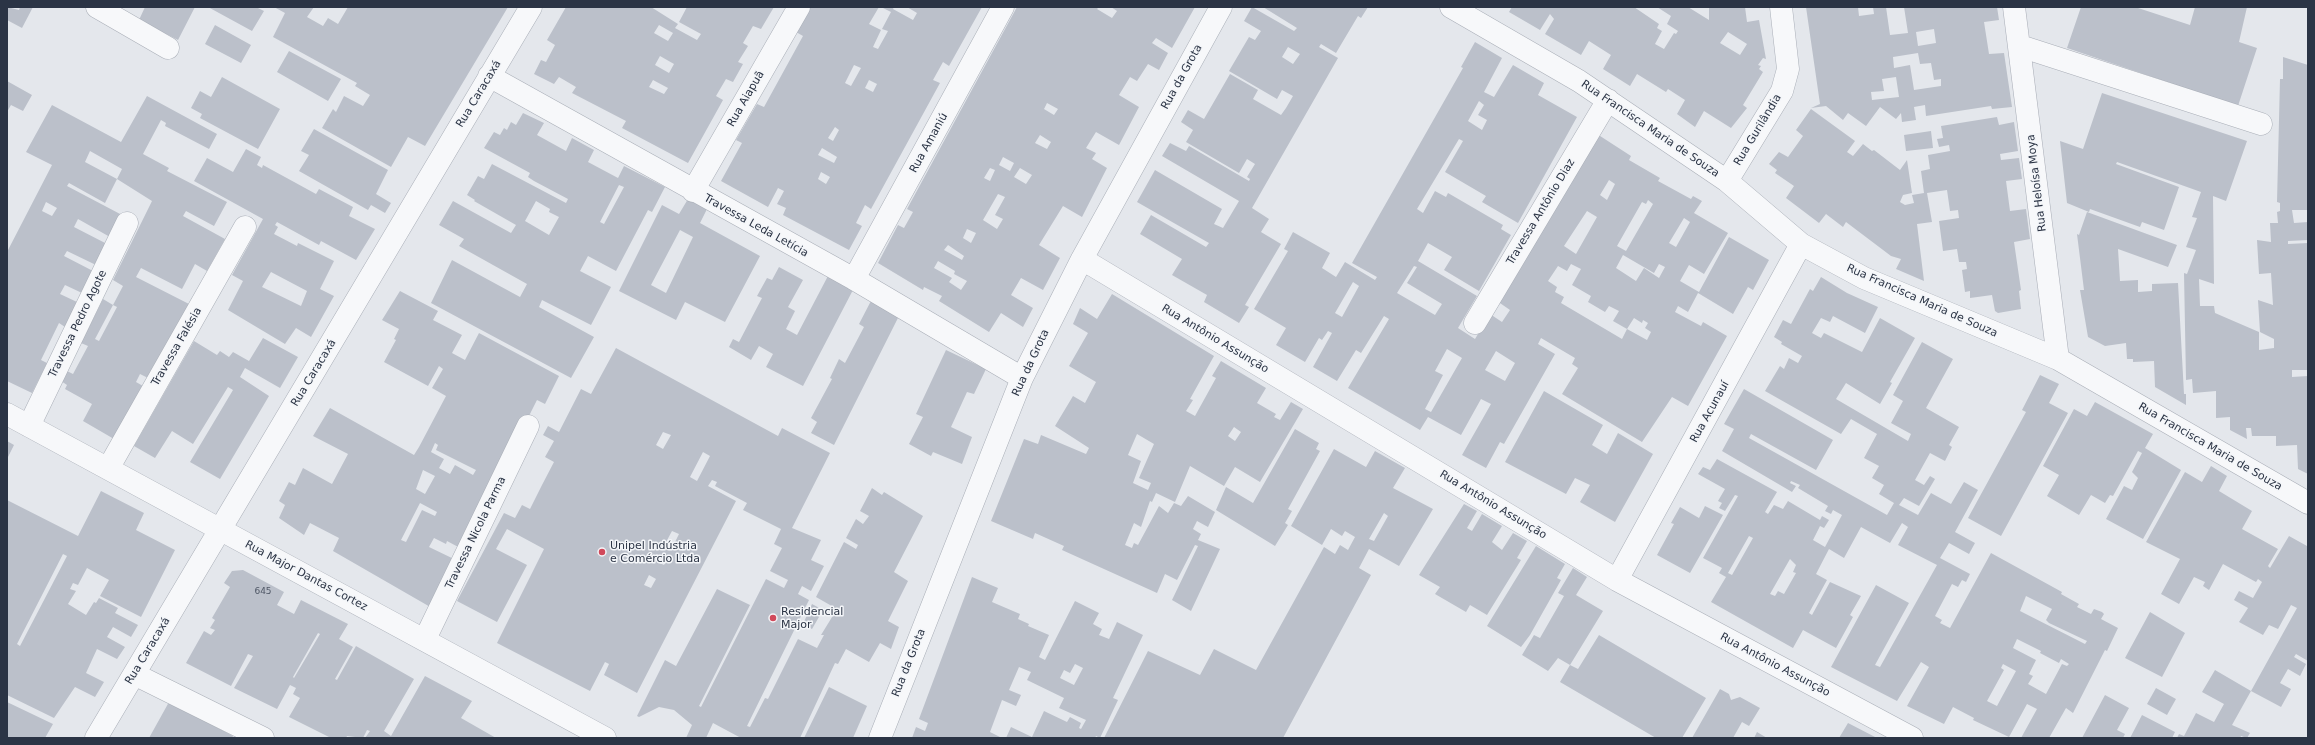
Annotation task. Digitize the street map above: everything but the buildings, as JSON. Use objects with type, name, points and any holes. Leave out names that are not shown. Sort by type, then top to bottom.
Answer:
[{"type":"street","points":[[97,7],[168,48]]},
{"type":"street","name":"Rua Caracaxá","points":[[96,738],[531,7]]},
{"type":"street","name":"Rua Aiapuã","points":[[693,191],[799,7]]},
{"type":"street","name":"Rua Amaniú","points":[[854,279],[1003,7]]},
{"type":"street","name":"Rua da Grota","points":[[880,738],[1022,378],[1082,258],[1221,7]]},
{"type":"street","name":"Rua Francisca Maria de Souza","points":[[1452,7],[1579,81],[1608,100],[1727,181],[1801,244],[1864,278],[2058,359],[2308,503]]},
{"type":"street","name":"Rua Gurilândia","points":[[1727,181],[1782,91],[1788,69],[1782,7]]},
{"type":"street","name":"Rua Heloísa Moya","points":[[2014,7],[2058,359]]},
{"type":"street","points":[[2020,46],[2261,124]]},
{"type":"street","name":"Travessa Leda Letícia","points":[[489,76],[693,191],[854,279],[1022,378]]},
{"type":"street","name":"Travessa Antônio Diaz","points":[[1475,323],[1608,100]]},
{"type":"street","name":"Travessa Pedro Agote","points":[[29,426],[127,223]]},
{"type":"street","name":"Travessa Falésia","points":[[108,467],[245,227]]},
{"type":"street","name":"Rua Acunauí","points":[[1617,580],[1801,244]]},
{"type":"street","name":"Rua Antônio Assunção","points":[[1082,258],[1617,580],[1912,738]]},
{"type":"street","name":"Rua Major Dantas Cortez","points":[[7,414],[108,467],[220,530],[425,639],[605,738]]},
{"type":"street","name":"Travessa Nicola Parma","points":[[425,639],[528,426]]},
{"type":"street","points":[[134,674],[263,738]]},
{"type":"place","name":"Unipel Indústria e Comércio Ltda","points":[[602,552]]},
{"type":"place","name":"Residencial Major","points":[[773,618]]}]
